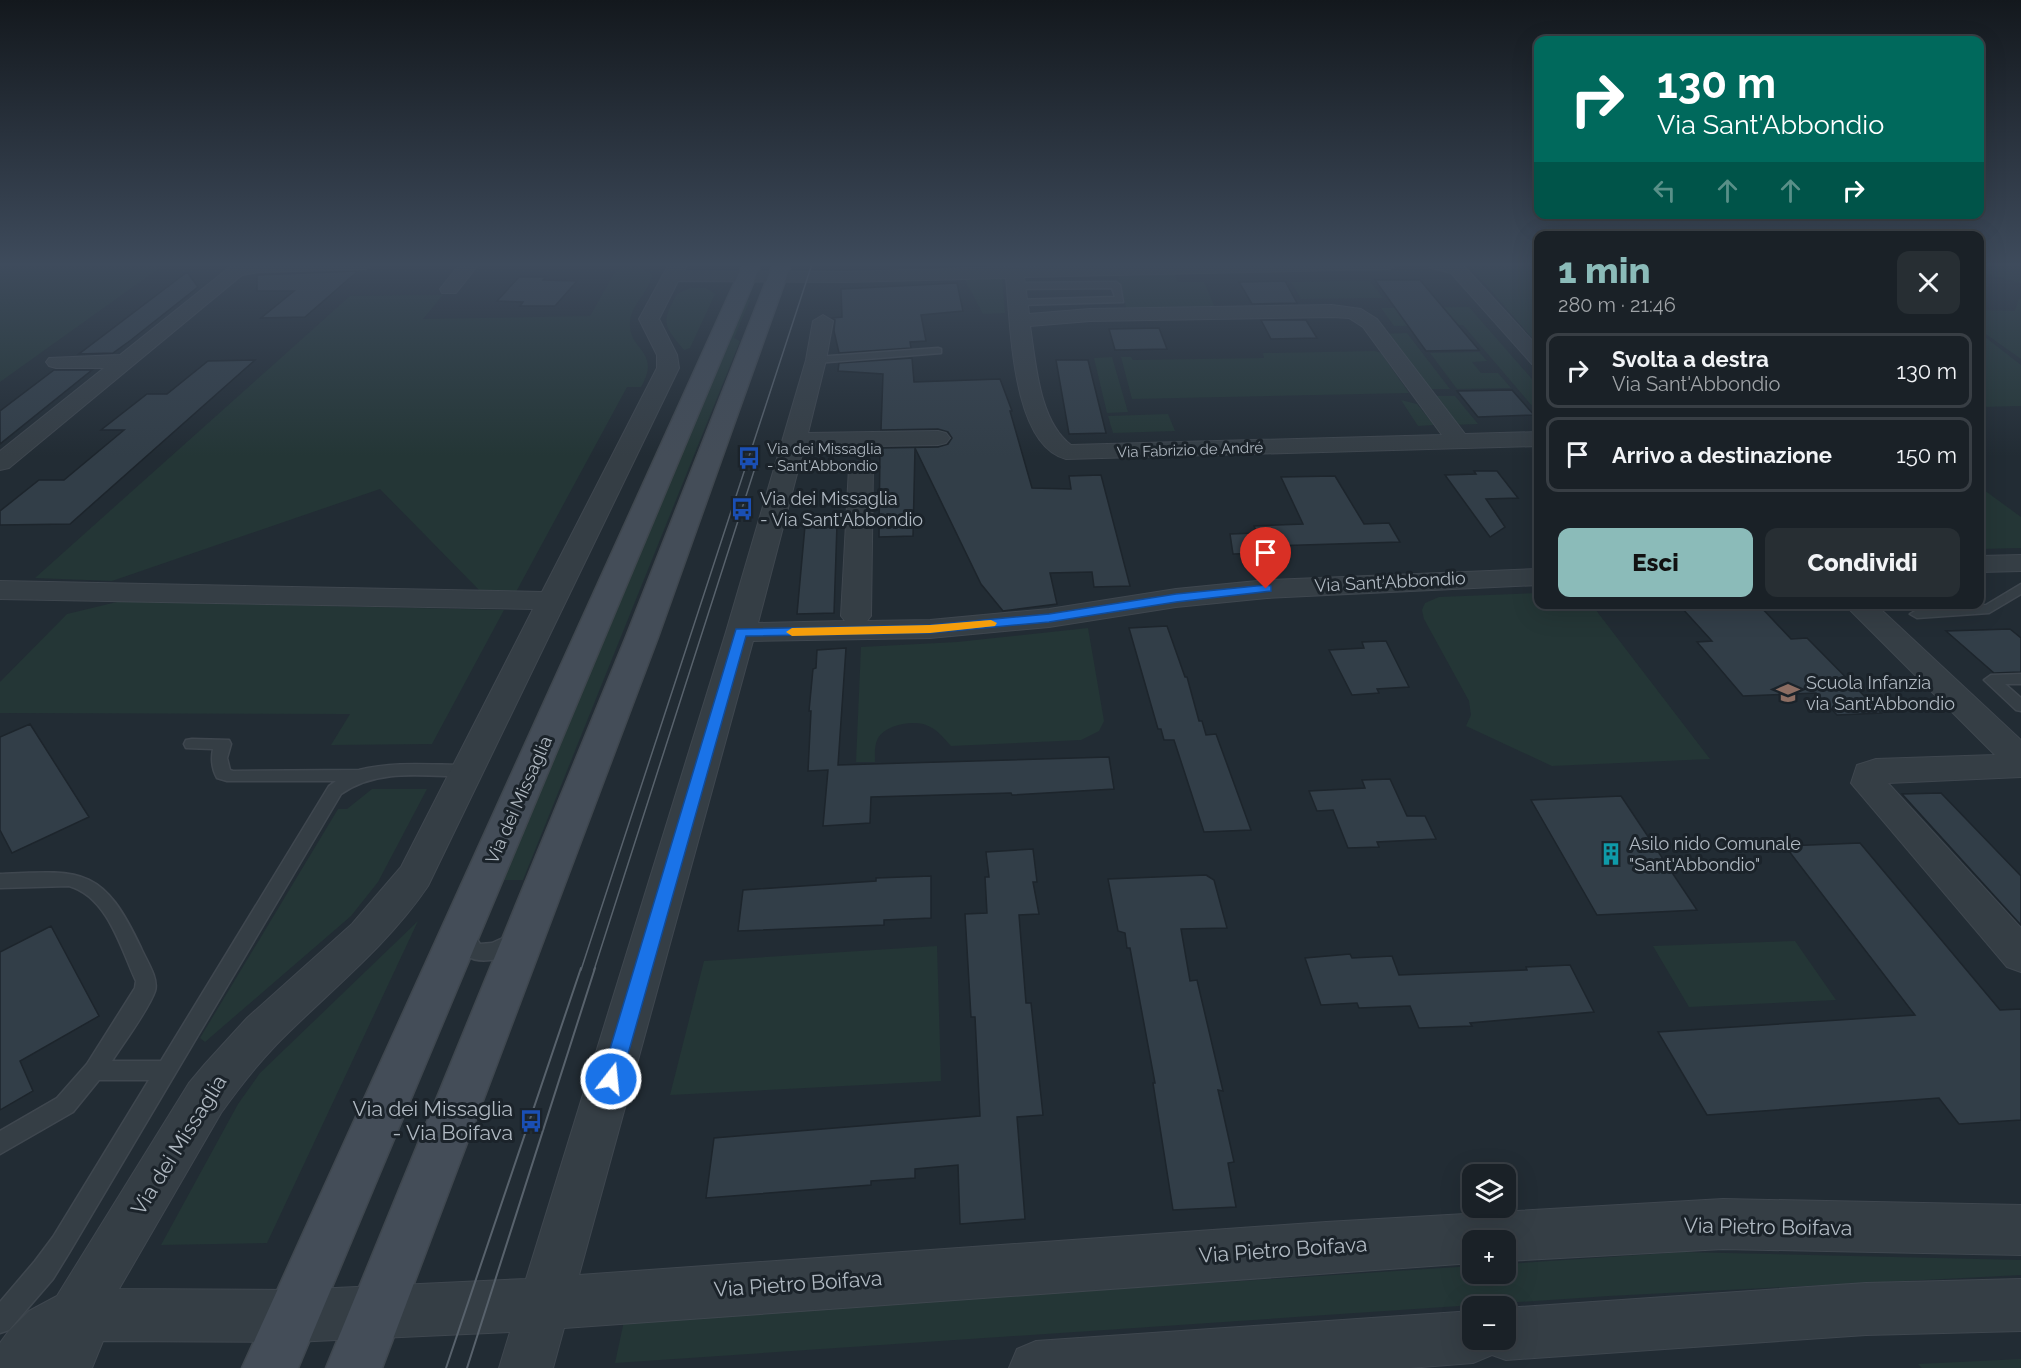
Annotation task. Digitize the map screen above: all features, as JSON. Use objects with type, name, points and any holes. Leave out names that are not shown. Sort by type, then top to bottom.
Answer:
[{"type":"main road","name":"Via dei Missaglia","points":[[270,1368],[464,926],[738,328]]},
{"type":"main road","points":[[354,1368],[642,637],[745,328]]},
{"type":"street","points":[[0,463],[166,328]]},
{"type":"street","name":"Via dei Missaglia","points":[[75,1315],[205,1098],[225,1071],[271,1022],[355,947],[395,904],[415,876],[668,368],[667,354],[651,328]]},
{"type":"street","points":[[526,1368],[741,632],[816,360],[822,328]]},
{"type":"street","name":"Via Fabrizio de André","points":[[1021,328],[1024,360],[1038,411],[1053,446],[1066,452],[1534,439]]},
{"type":"street","points":[[1374,328],[1459,442]]},
{"type":"street","points":[[1510,328],[1534,354]]},
{"type":"street","points":[[56,362],[125,361]]},
{"type":"street","points":[[794,440],[938,438]]},
{"type":"street","points":[[856,616],[861,468]]},
{"type":"street","points":[[1984,564],[2021,563]]},
{"type":"street","name":"Via Sant'Abbondio","points":[[741,632],[930,629],[1049,618],[1176,598],[1266,589],[1534,577]]},
{"type":"street","points":[[0,590],[551,601]]},
{"type":"street","points":[[1863,609],[2006,747]]},
{"type":"street","points":[[2006,747],[1876,771],[1869,774],[1867,778],[1868,783],[2021,955]]},
{"type":"street","name":"Via Pietro Boifava","points":[[376,1315],[789,1284],[1580,1230],[1724,1224],[2021,1230]]},
{"type":"street","points":[[1516,1333],[1866,1309],[2021,1305]]},
{"type":"street","points":[[60,1368],[76,1344],[80,1328],[75,1315]]},
{"type":"street","points":[[15,1368],[31,1343],[56,1322],[75,1315],[376,1315]]},
{"type":"street","points":[[1036,1368],[1462,1338]]},
{"type":"lane","points":[[816,360],[938,351]]},
{"type":"lane","points":[[1917,614],[1989,609],[2021,588]]},
{"type":"lane","points":[[2021,679],[1991,680],[2021,706]]},
{"type":"lane","points":[[192,744],[223,744],[219,758],[223,774],[233,777],[358,775],[381,771],[467,771]]},
{"type":"lane","points":[[0,1321],[38,1278],[61,1245],[335,790],[358,775]]},
{"type":"lane","points":[[0,881],[70,879],[87,883],[104,896],[146,981],[145,990],[94,1071],[65,1105],[0,1143]]},
{"type":"lane","points":[[464,926],[464,938],[467,945],[478,953],[504,948],[529,926]]},
{"type":"lane","points":[[94,1071],[166,1070]]},
{"type":"shaded area","points":[[0,328],[76,328],[0,382]]},
{"type":"shaded area","points":[[314,328],[631,328],[634,339],[646,358],[648,365],[641,387],[627,387],[516,592],[481,592],[380,489],[112,581],[35,578]]},
{"type":"shaded area","points":[[699,328],[690,348],[684,350],[668,329]]},
{"type":"shaded area","points":[[735,328],[738,328],[734,338],[740,341],[523,880],[502,880]]},
{"type":"shaded area","points":[[1465,328],[1487,328],[1534,381],[1534,408]]},
{"type":"shaded area","points":[[1523,328],[1534,328],[1534,340]]},
{"type":"shaded area","points":[[1984,328],[2021,328],[2021,359],[1984,333]]},
{"type":"shaded area","points":[[1407,333],[1450,389],[1423,389],[1382,334]]},
{"type":"shaded area","points":[[1984,336],[2021,365],[2021,406],[1984,407]]},
{"type":"shaded area","points":[[1375,351],[1381,353],[1409,393],[1132,399],[1121,357],[1131,357],[1133,360],[1264,358],[1263,353]]},
{"type":"shaded area","points":[[1479,352],[1487,361],[1472,362],[1481,373],[1498,373],[1511,388],[1457,389],[1430,353]]},
{"type":"shaded area","points":[[1112,357],[1128,412],[1107,413],[1094,358]]},
{"type":"shaded area","points":[[1427,396],[1455,396],[1478,424],[1449,425]]},
{"type":"shaded area","points":[[1401,400],[1417,404],[1434,425],[1418,426]]},
{"type":"shaded area","points":[[1168,414],[1175,431],[1113,433],[1108,416]]},
{"type":"shaded area","points":[[1984,490],[2021,517],[2021,548],[1984,549]]},
{"type":"shaded area","points":[[1534,593],[1534,609],[1595,609],[1710,759],[1552,766],[1466,726],[1471,715],[1469,701],[1424,619],[1422,610],[1425,603],[1439,597]]},
{"type":"shaded area","points":[[121,601],[504,610],[432,744],[331,745],[350,714],[0,713],[0,682],[67,614]]},
{"type":"shaded area","points":[[1088,628],[1104,721],[1099,731],[1081,740],[951,746],[930,727],[907,723],[887,730],[878,738],[875,747],[875,762],[856,762],[861,647],[957,642]]},
{"type":"shaded area","points":[[372,789],[427,789],[378,882],[351,916],[205,1042],[200,1038],[338,809],[347,809]]},
{"type":"shaded area","points":[[418,921],[267,1243],[161,1245],[238,1104],[260,1073]]},
{"type":"shaded area","points":[[1795,941],[1836,1000],[1689,1007],[1653,946]]},
{"type":"shaded area","points":[[937,946],[941,1081],[670,1095],[704,961]]},
{"type":"shaded area","points":[[1683,1252],[2021,1260],[2021,1275],[1516,1302],[1516,1296],[1462,1296],[1462,1306],[615,1363],[624,1321],[1462,1267],[1462,1284],[1516,1284],[1516,1263]]},
{"type":"shaded area","points":[[2021,1359],[2021,1368],[1922,1368],[1918,1364]]},
{"type":"building","points":[[113,328],[146,328],[113,353],[79,354]]},
{"type":"building","points":[[834,328],[923,328],[926,341],[910,342],[911,348],[839,353]]},
{"type":"building","points":[[1159,328],[1167,349],[1115,350],[1109,329]]},
{"type":"building","points":[[1265,328],[1311,328],[1317,338],[1271,339]]},
{"type":"building","points":[[1409,328],[1460,328],[1479,350],[1426,351]]},
{"type":"building","points":[[912,358],[914,382],[1000,379],[1012,411],[1010,411],[1032,488],[1071,489],[1069,476],[1101,475],[1130,586],[1094,587],[1092,572],[1050,573],[1057,604],[1003,611],[981,584],[915,448],[913,536],[879,537],[880,448],[938,447],[948,444],[952,438],[948,432],[938,429],[881,430],[883,374],[838,371],[839,363]]},
{"type":"building","points":[[255,360],[70,524],[0,525],[0,511],[39,480],[64,480],[124,430],[101,430],[147,394],[167,394],[208,361]]},
{"type":"building","points":[[1056,360],[1088,360],[1106,433],[1069,434]]},
{"type":"building","points":[[54,370],[92,370],[0,444],[0,411]]},
{"type":"building","points":[[1512,390],[1534,415],[1478,417],[1457,391]]},
{"type":"building","points":[[1474,471],[1497,471],[1518,498],[1486,499],[1505,527],[1490,537],[1445,475],[1476,474]]},
{"type":"building","points":[[1335,476],[1364,524],[1389,523],[1400,542],[1267,546],[1270,553],[1233,554],[1230,534],[1257,533],[1254,526],[1303,524],[1281,477]]},
{"type":"building","points":[[837,524],[834,613],[797,614],[805,526]]},
{"type":"building","points":[[1683,609],[1763,609],[1791,639],[1807,638],[1881,713],[1837,715],[1816,693],[1743,696],[1697,642],[1712,641]]},
{"type":"building","points":[[1167,626],[1185,677],[1187,677],[1199,721],[1202,721],[1206,735],[1216,734],[1251,830],[1204,832],[1174,740],[1164,740],[1161,729],[1158,729],[1129,628]]},
{"type":"building","points":[[2010,629],[2021,638],[2021,672],[1994,673],[1946,631]]},
{"type":"building","points":[[1386,641],[1409,687],[1377,689],[1379,693],[1352,695],[1329,650],[1364,648],[1362,642]]},
{"type":"building","points":[[846,648],[838,765],[1109,757],[1114,789],[1012,795],[1011,793],[871,797],[870,823],[823,826],[828,770],[808,771],[811,711],[809,711],[813,669],[816,668],[817,650]]},
{"type":"building","points":[[30,724],[89,817],[12,853],[0,830],[0,737]]},
{"type":"building","points":[[1390,779],[1407,816],[1425,816],[1436,839],[1377,842],[1379,847],[1348,848],[1333,810],[1317,811],[1309,791],[1365,788],[1362,780]]},
{"type":"building","points":[[1941,793],[2021,876],[2021,925],[1902,794]]},
{"type":"building","name":"Asilo nido Comunale \"Sant'Abbondio\"","points":[[1621,796],[1697,910],[1597,915],[1531,800]]},
{"type":"building","points":[[1860,843],[2000,1010],[2021,1009],[2021,1120],[1959,1124],[1939,1098],[1707,1115],[1658,1032],[1915,1015],[1785,846]]},
{"type":"building","points":[[1033,849],[1037,882],[1033,882],[1039,914],[1019,915],[1026,1003],[1031,1003],[1043,1115],[1017,1117],[1025,1219],[960,1224],[958,1165],[915,1169],[915,1178],[871,1181],[871,1185],[706,1198],[714,1138],[980,1116],[975,1017],[971,1017],[965,914],[987,913],[985,877],[989,877],[986,852]]},
{"type":"building","points":[[1206,875],[1214,880],[1227,928],[1181,929],[1190,981],[1197,980],[1223,1091],[1218,1090],[1234,1162],[1228,1163],[1236,1207],[1173,1210],[1153,1083],[1155,1083],[1130,948],[1127,948],[1125,933],[1118,931],[1108,879]]},
{"type":"building","points":[[931,876],[931,918],[884,920],[884,925],[738,931],[743,890],[876,881],[876,878]]},
{"type":"building","points":[[51,926],[99,1016],[20,1061],[33,1091],[0,1110],[0,952]]},
{"type":"building","points":[[1350,954],[1352,958],[1392,956],[1399,975],[1527,970],[1526,967],[1570,965],[1594,1012],[1470,1023],[1472,1026],[1419,1028],[1410,1006],[1359,1008],[1357,1003],[1321,1005],[1305,958]]},
{"type":"tram line","points":[[581,970],[791,328]]},
{"type":"tram line","points":[[594,970],[754,471]]},
{"type":"tram line","points":[[446,1368],[581,968]]},
{"type":"tram line","points":[[467,1368],[595,968]]},
{"type":"slow traffic","points":[[792,632],[930,629],[991,623]]},
{"type":"place","name":"Via dei Missaglia - Sant'Abbondio","points":[[749,458]]},
{"type":"place","name":"Via dei Missaglia - Via Sant'Abbondio","points":[[742,509]]},
{"type":"place","name":"Scuola Infanzia via Sant'Abbondio","points":[[1788,693]]},
{"type":"place","name":"Asilo nido Comunale \"Sant'Abbondio\"","points":[[1611,854]]},
{"type":"place","name":"Via dei Missaglia - Via Boifava","points":[[531,1121]]},
{"type":"route","points":[[611,1079],[741,632],[930,629],[1049,618],[1176,598],[1266,589]]}]
